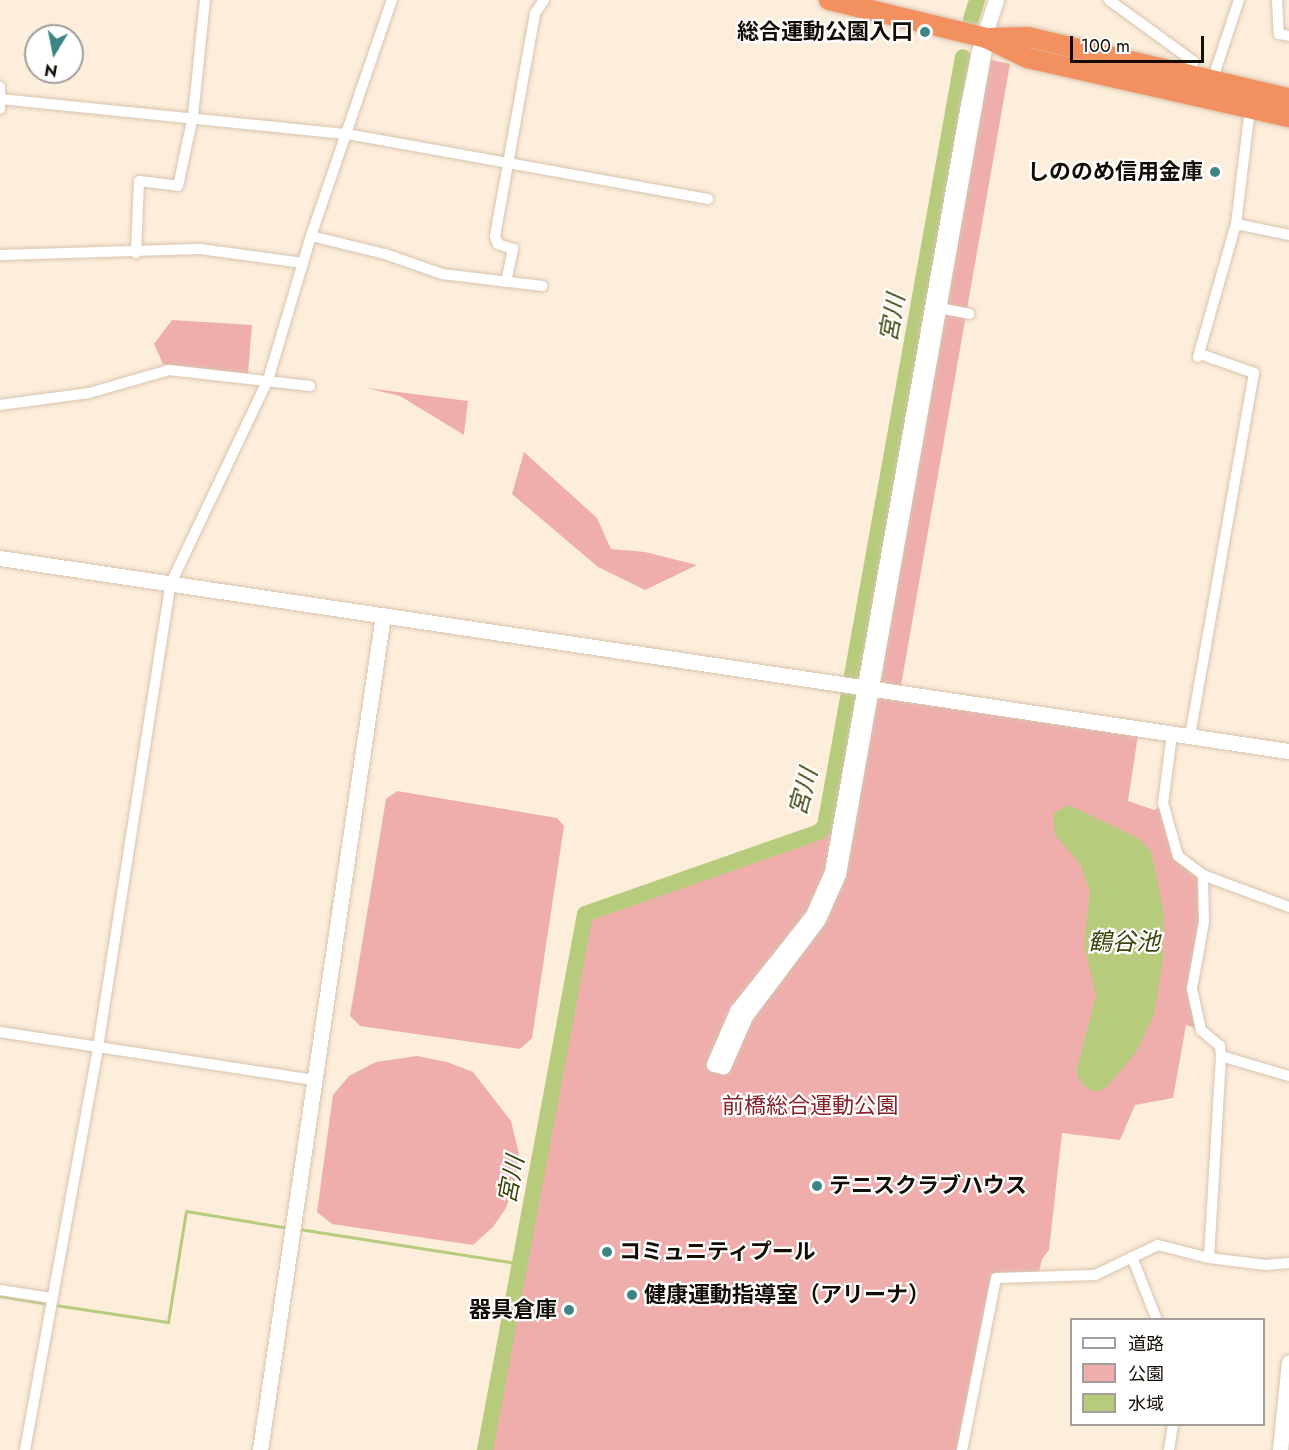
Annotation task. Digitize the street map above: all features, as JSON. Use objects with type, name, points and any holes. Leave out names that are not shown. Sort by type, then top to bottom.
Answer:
[{"type":"highway","points":[[829,0],[986,38],[1027,58],[1289,117]]},
{"type":"highway","points":[[986,38],[1028,37],[1289,98]]},
{"type":"street","points":[[136,253],[139,181],[178,186],[193,117],[205,0]]},
{"type":"street","points":[[25,1450],[98,1047],[171,583],[268,380],[311,236],[392,0]]},
{"type":"street","points":[[506,282],[513,249],[495,240],[536,7],[544,0]]},
{"type":"street","points":[[860,687],[832,892],[818,919],[745,1016],[723,1066],[714,1064],[737,1011],[822,900],[835,857],[860,687],[937,308],[978,57],[986,38],[996,0]]},
{"type":"street","points":[[1109,0],[1193,61],[1190,75]]},
{"type":"street","points":[[1216,69],[1239,0]]},
{"type":"street","points":[[1277,0],[1279,34],[1289,36]]},
{"type":"street","points":[[0,87],[0,109]]},
{"type":"street","points":[[0,99],[347,134],[708,199]]},
{"type":"street","points":[[1190,736],[1254,373],[1199,356],[1236,224],[1250,108]]},
{"type":"street","points":[[1236,224],[1289,235]]},
{"type":"street","points":[[311,236],[385,254],[442,274],[542,286]]},
{"type":"street","points":[[0,255],[136,253],[200,249],[303,263]]},
{"type":"street","points":[[937,308],[969,314]]},
{"type":"street","points":[[0,405],[89,393],[169,370],[310,386]]},
{"type":"street","points":[[0,558],[1289,751]]},
{"type":"street","points":[[260,1450],[312,1080],[383,615]]},
{"type":"street","points":[[1172,734],[1163,803],[1178,856],[1203,875],[1289,907]]},
{"type":"street","points":[[1203,875],[1204,922],[1192,989],[1201,1030],[1220,1046],[1221,1056],[1209,1258]]},
{"type":"street","points":[[0,1032],[312,1080]]},
{"type":"street","points":[[1221,1056],[1289,1076]]},
{"type":"street","points":[[962,1450],[996,1278],[1095,1275],[1158,1245],[1209,1258],[1266,1265],[1289,1263]]},
{"type":"street","points":[[1132,1257],[1156,1318]]},
{"type":"street","points":[[0,1290],[51,1298]]},
{"type":"street","points":[[1280,1450],[1289,1362]]},
{"type":"street","points":[[1169,1450],[1173,1426]]},
{"type":"green space","name":"前橋総合運動公園","points":[[968,55],[1010,64],[899,697],[1138,735],[1128,801],[1154,810],[1160,807],[1176,857],[1197,875],[1202,922],[1196,1028],[1186,1025],[1173,1098],[1135,1105],[1120,1140],[1062,1133],[1049,1250],[1042,1259],[1038,1276],[990,1281],[957,1450],[492,1450],[588,915],[830,832]]},
{"type":"green space","points":[[172,320],[252,325],[248,374],[163,364],[154,344]]},
{"type":"green space","points":[[367,388],[468,401],[464,435],[400,396]]},
{"type":"green space","points":[[524,452],[597,518],[611,549],[645,552],[697,565],[645,590],[598,567],[512,494]]},
{"type":"green space","points":[[397,791],[557,818],[564,826],[532,1038],[520,1049],[360,1026],[350,1016],[386,799]]},
{"type":"green space","points":[[417,1056],[447,1062],[473,1072],[511,1121],[519,1154],[515,1183],[506,1208],[493,1227],[473,1245],[332,1224],[317,1212],[333,1095],[349,1076],[376,1062]]},
{"type":"water","name":"鶴谷池","points":[[1069,805],[1140,839],[1151,851],[1164,914],[1163,959],[1154,1015],[1136,1052],[1106,1088],[1094,1092],[1082,1084],[1076,1072],[1096,995],[1084,945],[1090,891],[1080,864],[1055,835],[1053,814]]},
{"type":"waterway","name":"宮川","points":[[971,19],[977,0]]},
{"type":"waterway","name":"宮川","points":[[485,1450],[585,914],[819,832],[825,826],[963,57]]},
{"type":"waterway","points":[[55,1305],[168,1322],[186,1211],[289,1228]]},
{"type":"waterway","points":[[299,1229],[522,1264]]},
{"type":"waterway","points":[[0,1296],[49,1304]]},
{"type":"place","name":"総合運動公園入口","points":[[925,32]]},
{"type":"place","name":"しののめ信用金庫","points":[[1215,172]]},
{"type":"place","name":"テニスクラブハウス","points":[[817,1186]]},
{"type":"place","name":"コミュニティプール","points":[[607,1252]]},
{"type":"place","name":"健康運動指導室（アリーナ）","points":[[632,1295]]},
{"type":"place","name":"器具倉庫","points":[[569,1310]]}]
